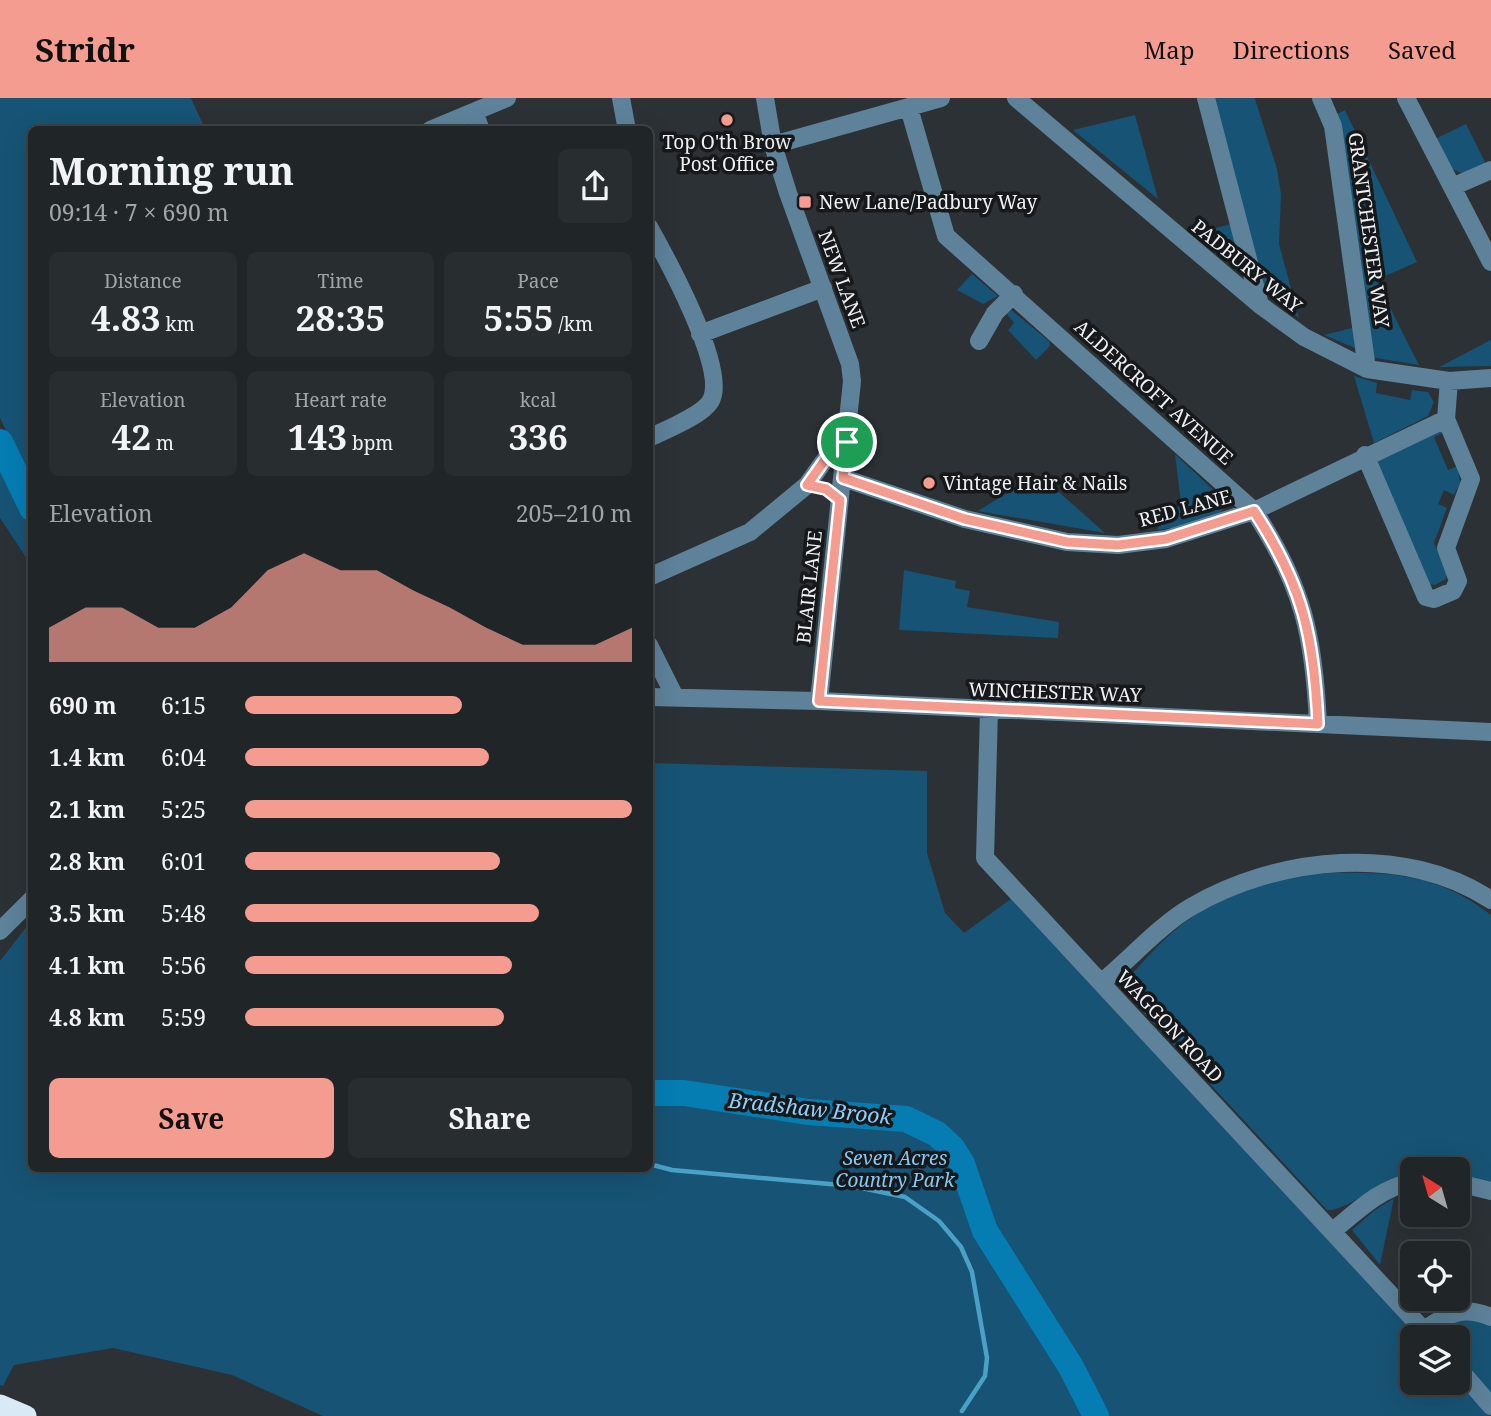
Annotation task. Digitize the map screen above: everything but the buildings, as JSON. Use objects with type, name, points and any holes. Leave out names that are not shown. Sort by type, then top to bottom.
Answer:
[{"type":"highway","points":[[0,1405],[26,1416]]},
{"type":"street","points":[[440,126],[507,98]]},
{"type":"street","points":[[621,98],[626,126]]},
{"type":"street","name":"NEW LANE","points":[[765,98],[773,145],[850,364],[852,381],[843,478]]},
{"type":"street","points":[[773,145],[941,98]]},
{"type":"street","name":"PADBURY WAY","points":[[1016,98],[1260,305],[1304,337],[1367,369],[1449,380],[1491,378]]},
{"type":"street","points":[[1206,98],[1260,305]]},
{"type":"street","name":"GRANTCHESTER WAY","points":[[1321,98],[1334,126],[1367,369]]},
{"type":"street","points":[[1406,98],[1491,262]]},
{"type":"street","name":"ALDERCROFT AVENUE","points":[[909,107],[946,236],[1254,511],[1285,564],[1307,620],[1315,663],[1318,724]]},
{"type":"street","points":[[474,112],[479,126]]},
{"type":"street","points":[[1452,187],[1491,170]]},
{"type":"street","points":[[653,436],[703,410],[712,399],[714,375],[700,334],[655,253]]},
{"type":"street","points":[[700,334],[823,288]]},
{"type":"street","points":[[979,341],[995,313],[1014,294]]},
{"type":"street","points":[[1365,455],[1426,597],[1434,599],[1453,592],[1458,581],[1446,548],[1471,479],[1446,419],[1449,380]]},
{"type":"street","name":"RED LANE","points":[[843,478],[965,519],[1067,542],[1118,545],[1166,539],[1254,511],[1365,455],[1446,419]]},
{"type":"street","points":[[653,575],[750,532],[807,485],[829,454],[847,442]]},
{"type":"street","name":"BLAIR LANE","points":[[819,701],[843,478]]},
{"type":"street","points":[[807,485],[826,489],[840,500]]},
{"type":"street","points":[[653,653],[675,697]]},
{"type":"street","name":"WINCHESTER WAY","points":[[653,697],[819,701],[1491,732]]},
{"type":"street","name":"WAGGON ROAD","points":[[989,710],[985,859],[1419,1325]]},
{"type":"street","points":[[1101,984],[1189,908],[1236,885],[1284,870],[1338,864],[1401,867],[1434,872],[1491,900]]},
{"type":"street","points":[[0,931],[28,903]]},
{"type":"street","points":[[1333,1231],[1371,1199],[1400,1185]]},
{"type":"street","points":[[1470,1186],[1491,1191]]},
{"type":"street","name":"WAGGON ROAD","points":[[1436,1325],[1444,1316],[1459,1310],[1477,1311],[1491,1317]]},
{"type":"street","points":[[1470,1382],[1491,1406]]},
{"type":"green space","points":[[0,98],[191,98],[204,126],[28,126],[28,477],[0,418]]},
{"type":"green space","points":[[1213,98],[1255,98],[1277,169],[1281,194],[1279,244],[1299,318],[1263,289]]},
{"type":"green space","points":[[1345,110],[1417,262],[1376,280],[1419,365],[1370,357],[1335,115]]},
{"type":"green space","points":[[1135,115],[1158,199],[1073,130]]},
{"type":"green space","points":[[1466,124],[1486,164],[1464,174],[1452,169],[1437,138]]},
{"type":"green space","points":[[1232,224],[1245,276],[1194,233]]},
{"type":"green space","points":[[972,274],[998,296],[983,304],[957,290]]},
{"type":"green space","points":[[1010,309],[1049,341],[1050,346],[1036,360],[1008,330],[1014,323],[1006,313]]},
{"type":"green space","points":[[1356,327],[1355,348],[1324,335]]},
{"type":"green space","points":[[1491,340],[1491,366],[1439,367]]},
{"type":"green space","points":[[1354,376],[1377,383],[1376,393],[1410,400],[1412,390],[1428,392],[1434,402],[1428,416],[1374,443]]},
{"type":"green space","points":[[1441,428],[1445,432],[1434,437],[1448,470],[1458,466],[1460,483],[1454,495],[1444,490],[1438,504],[1447,508],[1434,543],[1447,571],[1446,579],[1435,585],[1430,584],[1378,465],[1378,459]]},
{"type":"green space","points":[[1175,454],[1227,503],[1215,516],[1206,520],[1156,530],[1181,503]]},
{"type":"green space","points":[[0,455],[28,515],[28,560],[0,518]]},
{"type":"green space","points":[[1035,480],[1052,486],[1105,533],[978,511],[1026,481]]},
{"type":"green space","points":[[904,570],[956,581],[955,588],[970,591],[967,607],[1059,622],[1058,638],[899,630]]},
{"type":"green space","name":"Seven Acres Country Park","points":[[653,763],[927,771],[927,853],[945,913],[964,933],[1011,899],[1407,1325],[1400,1325],[1400,1395],[1470,1395],[1470,1392],[1491,1416],[323,1416],[232,1375],[113,1348],[14,1365],[3,1386],[0,1385],[0,961],[28,925],[28,1172],[653,1172]]},
{"type":"green space","points":[[1316,872],[1408,877],[1449,889],[1491,915],[1491,1182],[1470,1177],[1470,1157],[1400,1157],[1400,1175],[1346,1205],[1327,1210],[1120,987],[1166,938],[1205,909],[1240,893]]},
{"type":"green space","points":[[1394,1198],[1380,1265],[1352,1230]]},
{"type":"green space","points":[[1469,1319],[1491,1324],[1491,1393],[1470,1369],[1470,1325],[1447,1325],[1454,1320]]},
{"type":"waterway","name":"Bradshaw Brook","points":[[0,442],[28,500]]},
{"type":"waterway","name":"Bradshaw Brook","points":[[653,1093],[684,1093],[808,1112],[906,1119],[937,1134],[952,1148],[962,1164],[985,1231],[1071,1367],[1096,1416]]},
{"type":"waterway","points":[[653,1165],[672,1170],[852,1186],[905,1197],[939,1221],[961,1247],[972,1272],[987,1358],[985,1376],[962,1411]]},
{"type":"place","name":"Top O'th Brow Post Office","points":[[727,120]]},
{"type":"place","name":"New Lane/Padbury Way","points":[[805,202]]},
{"type":"place","name":"Vintage Hair & Nails","points":[[929,483]]},
{"type":"route","points":[[847,442],[843,478],[965,519],[1067,542],[1118,545],[1166,539],[1208,528],[1254,511],[1271,537],[1300,597],[1310,631],[1315,663],[1318,724],[819,701],[840,500],[826,489],[807,485],[829,454],[847,442]]}]
